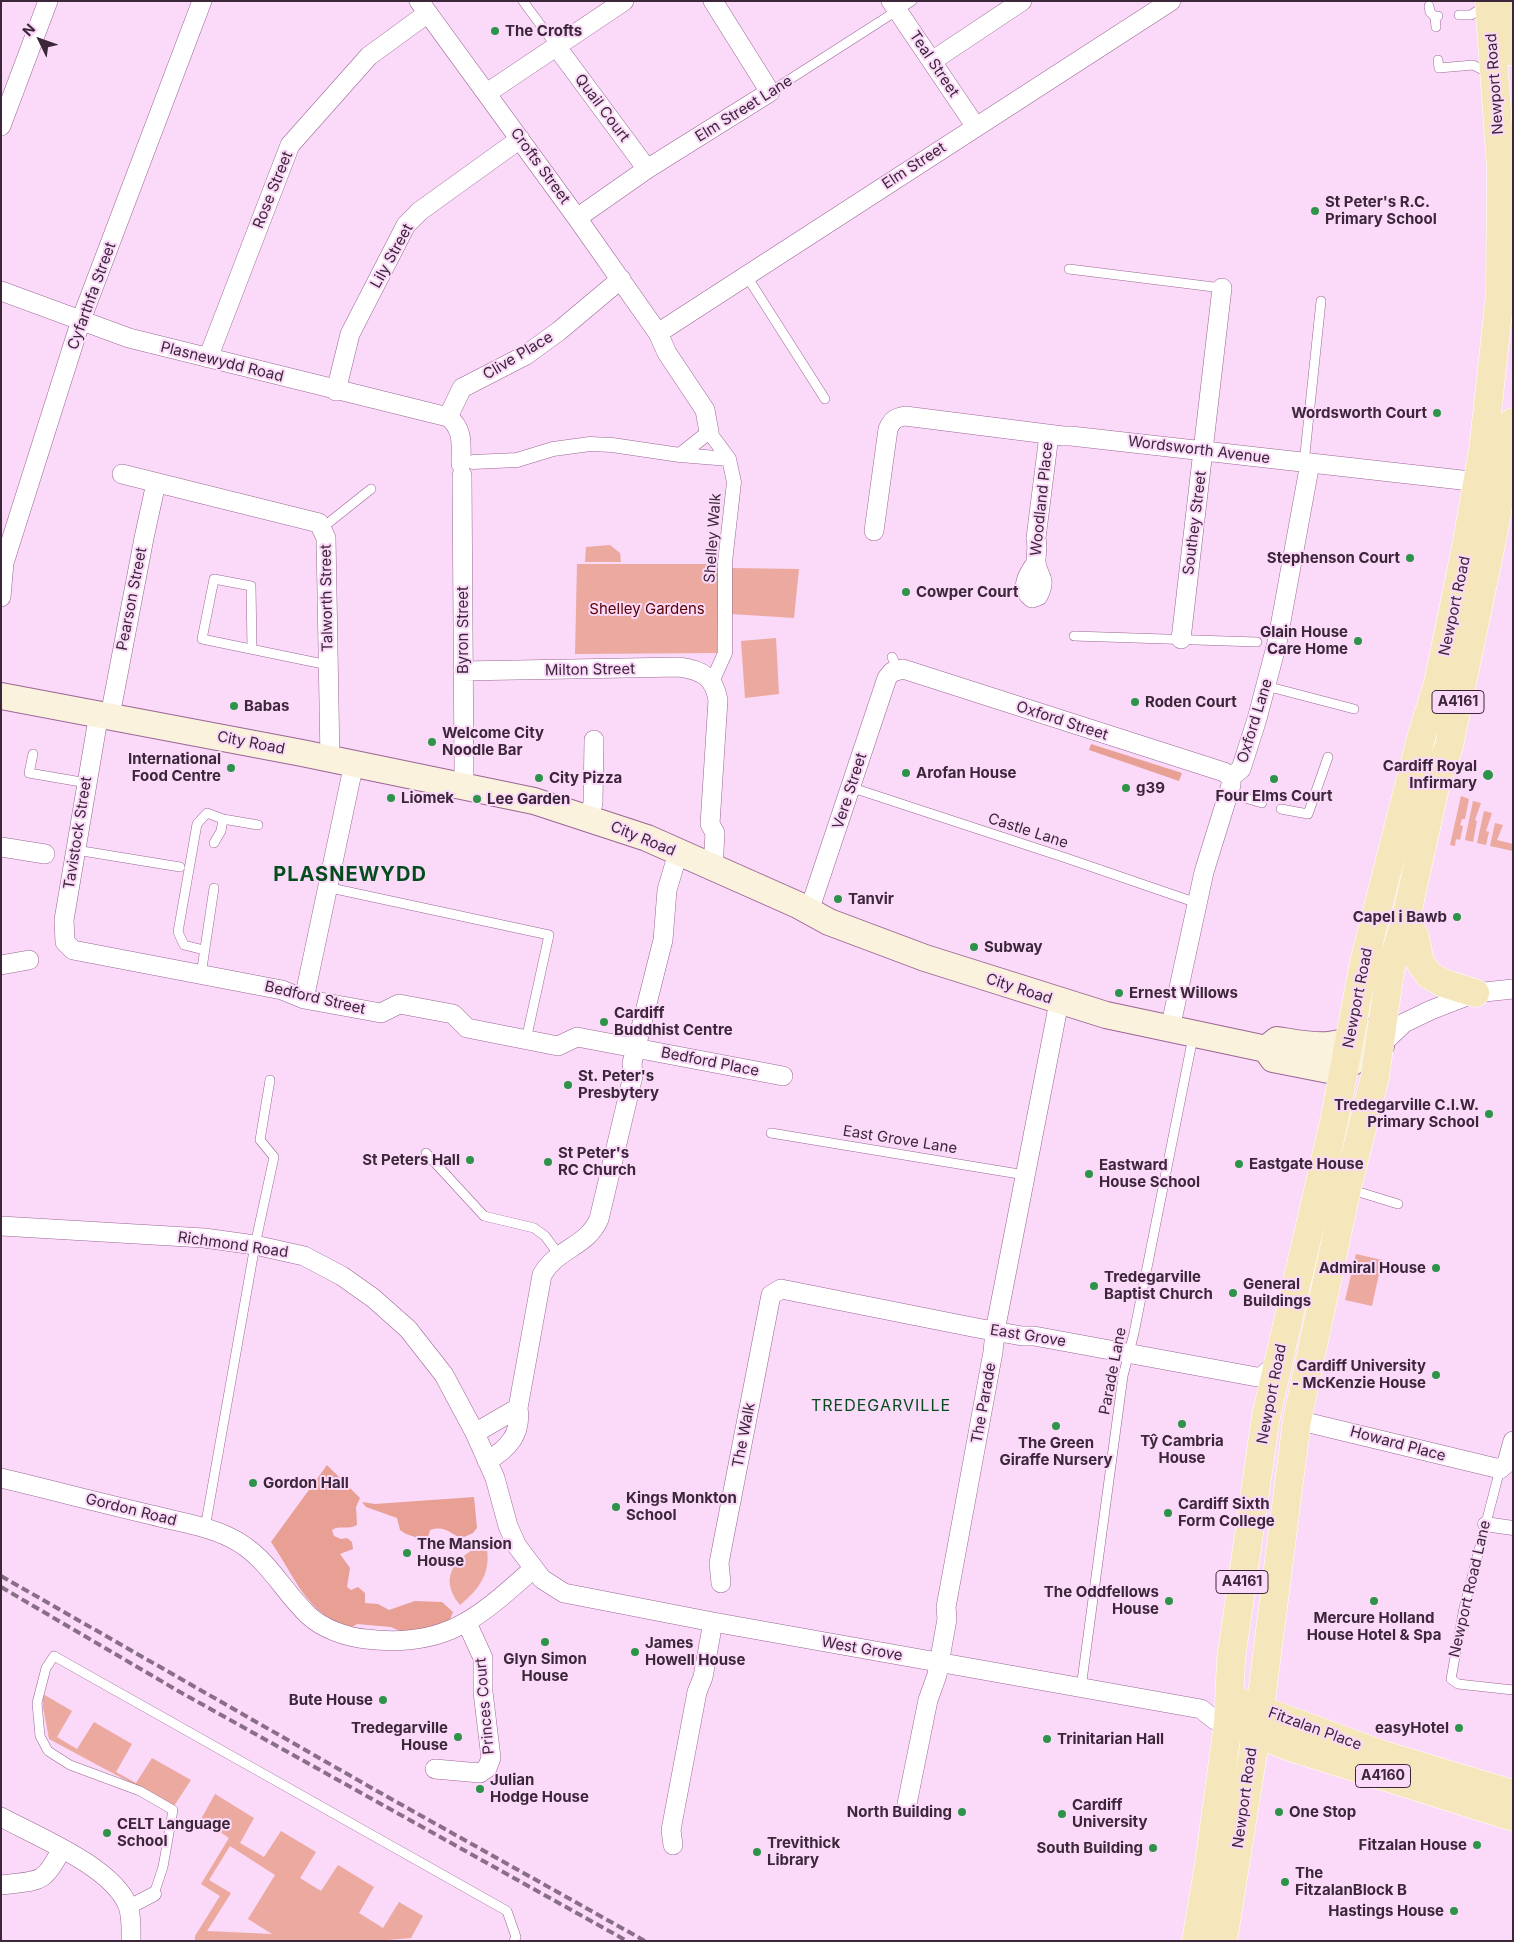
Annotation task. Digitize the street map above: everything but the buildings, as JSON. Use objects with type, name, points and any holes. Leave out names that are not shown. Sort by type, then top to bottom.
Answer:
[{"type":"main road","name":"Newport Road","points":[[1495,2],[1513,52]]},
{"type":"main road","name":"Newport Road","points":[[1222,1941],[1257,1721],[1297,1420],[1347,1188],[1389,1030],[1390,971],[1406,918],[1436,783],[1449,746],[1490,483],[1505,178],[1494,75],[1495,2]]},
{"type":"main road","points":[[1505,178],[1513,142]]},
{"type":"main road","name":"Newport Road","points":[[1196,1941],[1209,1864],[1229,1711],[1231,1659],[1260,1455],[1276,1365],[1347,1054],[1364,962],[1420,738],[1438,683],[1490,483],[1513,422]]},
{"type":"main road","name":"City Road","points":[[1,696],[104,714],[534,801],[647,838],[809,911],[829,922],[879,942],[1059,1002],[1136,1023],[1266,1049],[1277,1040],[1326,1046],[1347,1054],[1389,1030]]},
{"type":"main road","points":[[1406,918],[1415,937],[1420,962],[1428,974],[1443,984],[1475,992]]},
{"type":"main road","points":[[1229,1711],[1257,1721]]},
{"type":"main road","name":"Fitzalan Place","points":[[1257,1721],[1383,1755],[1513,1794]]},
{"type":"main road","name":"Fitzalan Place","points":[[1257,1721],[1293,1748],[1513,1817]]},
{"type":"street","points":[[1,126],[48,1]]},
{"type":"street","name":"Cyfarthfa Street","points":[[1,596],[4,563],[81,320],[202,1]]},
{"type":"street","points":[[487,93],[624,1]]},
{"type":"street","points":[[713,1],[770,92]]},
{"type":"street","points":[[932,61],[1022,1]]},
{"type":"street","name":"Elm Street","points":[[658,333],[1171,1]]},
{"type":"street","name":"Teal Street","points":[[900,4],[932,61],[976,127]]},
{"type":"street","name":"Crofts Street","points":[[424,7],[578,218],[658,333],[667,353],[705,410],[709,432]]},
{"type":"street","name":"Rose Street","points":[[208,358],[290,145],[365,60],[424,7]]},
{"type":"street","name":"Quail Court","points":[[556,46],[647,169]]},
{"type":"street","name":"Elm Street Lane","points":[[578,218],[647,169],[770,92]]},
{"type":"street","name":"Lily Street","points":[[336,391],[350,334],[406,225],[420,211],[520,139]]},
{"type":"street","name":"Clive Place","points":[[448,418],[462,388],[526,355],[559,331],[621,279]]},
{"type":"street","name":"Southey Street","points":[[1181,639],[1222,288]]},
{"type":"street","name":"Plasnewydd Road","points":[[1,291],[129,338],[448,418]]},
{"type":"street","name":"Wordsworth Avenue","points":[[874,531],[888,429],[891,422],[897,417],[933,419],[1049,435],[1490,483]]},
{"type":"street","name":"Byron Street","points":[[448,418],[458,427],[465,467],[464,773],[461,785]]},
{"type":"street","points":[[680,455],[709,432]]},
{"type":"street","name":"Shelley Walk","points":[[709,432],[729,459],[734,482],[726,553],[725,653],[712,682]]},
{"type":"street","name":"Woodland Place","points":[[1036,563],[1038,547],[1036,538],[1049,435]]},
{"type":"street","points":[[465,467],[517,460],[553,449],[590,444],[729,459]]},
{"type":"street","name":"Oxford Lane","points":[[1182,1031],[1197,903],[1230,785],[1241,769],[1277,643],[1307,463]]},
{"type":"street","name":"Talworth Street","points":[[122,474],[312,520],[319,523],[326,538],[328,665],[342,761],[326,887],[304,999]]},
{"type":"street","name":"Pearson Street","points":[[104,714],[156,483]]},
{"type":"street","name":"Vere Street","points":[[809,911],[887,678],[894,666]]},
{"type":"street","name":"Oxford Street","points":[[894,666],[1224,772],[1230,785]]},
{"type":"street","name":"Milton Street","points":[[463,671],[679,667],[704,673],[712,682]]},
{"type":"street","points":[[712,682],[718,700],[710,824],[715,833],[713,868]]},
{"type":"street","name":"Tavistock Street","points":[[73,950],[65,942],[64,928],[87,783],[104,714]]},
{"type":"street","points":[[589,818],[593,803],[594,740]]},
{"type":"street","points":[[1,847],[45,854]]},
{"type":"street","points":[[487,1461],[506,1450],[512,1442],[520,1419],[518,1408],[542,1276],[546,1268],[559,1255],[581,1244],[589,1236],[599,1219],[633,1076],[632,1063],[663,940],[666,890],[678,853]]},
{"type":"street","name":"Bedford Street","points":[[73,950],[282,990],[304,999],[381,1013],[399,1004],[453,1014],[467,1028],[558,1046],[578,1037],[636,1047]]},
{"type":"street","points":[[1,965],[29,960]]},
{"type":"street","points":[[1389,1030],[1475,992],[1513,989]]},
{"type":"street","name":"The Parade","points":[[907,1804],[928,1700],[934,1687],[939,1663],[947,1619],[946,1607],[993,1352],[995,1331],[1059,1002]]},
{"type":"street","name":"Bedford Place","points":[[636,1047],[783,1076]]},
{"type":"street","name":"Richmond Road","points":[[1,1226],[204,1238],[255,1245],[304,1256],[324,1264],[373,1298],[408,1330],[426,1350],[444,1375],[475,1433],[487,1461],[512,1535],[533,1569]]},
{"type":"street","name":"East Grove","points":[[776,1290],[781,1289],[1022,1336],[1034,1336],[1261,1377],[1276,1365]]},
{"type":"street","name":"The Walk","points":[[721,1582],[719,1563],[771,1295],[776,1290]]},
{"type":"street","points":[[475,1433],[518,1408]]},
{"type":"street","name":"Howard Place","points":[[1297,1420],[1500,1469]]},
{"type":"street","name":"Newport Road Lane","points":[[1500,1469],[1507,1463],[1513,1441]]},
{"type":"street","name":"Gordon Road","points":[[1,1478],[205,1528],[233,1539],[257,1554],[310,1617],[347,1635],[380,1641],[418,1640],[448,1632],[467,1623],[533,1569]]},
{"type":"street","points":[[1485,1524],[1513,1528]]},
{"type":"street","name":"West Grove","points":[[533,1569],[546,1583],[564,1593],[713,1622],[1201,1709],[1215,1720],[1229,1711]]},
{"type":"street","points":[[673,1845],[672,1821],[697,1692],[703,1677],[713,1622]]},
{"type":"street","name":"Princes Court","points":[[435,1769],[480,1774],[487,1768],[491,1758],[483,1692],[482,1658],[467,1623]]},
{"type":"street","points":[[1,1817],[110,1880],[118,1888],[130,1924]]},
{"type":"street","points":[[1,1885],[36,1881],[49,1870],[61,1850]]},
{"type":"street","points":[[130,1924],[154,1894]]},
{"type":"lane","points":[[523,1],[556,46]]},
{"type":"lane","points":[[1461,18],[1471,15],[1495,2]]},
{"type":"lane","name":"Elm Street Lane","points":[[770,92],[900,4]]},
{"type":"lane","points":[[1430,6],[1430,12],[1436,16],[1436,27]]},
{"type":"lane","points":[[1438,60],[1439,68],[1452,63],[1464,62],[1494,75]]},
{"type":"lane","points":[[1069,269],[1222,288]]},
{"type":"lane","points":[[745,275],[825,399]]},
{"type":"lane","points":[[1307,463],[1322,301]]},
{"type":"lane","points":[[322,528],[371,489]]},
{"type":"lane","points":[[252,649],[251,586],[214,579],[202,639],[328,665]]},
{"type":"lane","points":[[1074,636],[1257,642]]},
{"type":"lane","points":[[1266,686],[1354,709]]},
{"type":"lane","points":[[33,754],[29,773],[87,783]]},
{"type":"lane","points":[[1281,809],[1308,814],[1328,758]]},
{"type":"lane","name":"Castle Lane","points":[[852,785],[859,790],[1197,903]]},
{"type":"lane","points":[[1230,785],[1262,803]]},
{"type":"lane","points":[[204,950],[184,945],[178,932],[196,824],[206,813],[223,819],[258,825]]},
{"type":"lane","points":[[214,843],[221,831],[223,819]]},
{"type":"lane","points":[[76,850],[180,867]]},
{"type":"lane","points":[[326,887],[549,935],[526,1040]]},
{"type":"lane","points":[[201,975],[214,888]]},
{"type":"lane","name":"Parade Lane","points":[[1081,1689],[1123,1376],[1129,1354],[1182,1031]]},
{"type":"lane","points":[[205,1528],[255,1245],[274,1157],[260,1140],[270,1080]]},
{"type":"lane","name":"East Grove Lane","points":[[771,1133],[1025,1175]]},
{"type":"lane","points":[[426,1153],[484,1216],[534,1228],[545,1236],[559,1255]]},
{"type":"lane","points":[[1347,1188],[1398,1204]]},
{"type":"lane","name":"Newport Road Lane","points":[[1500,1469],[1464,1608],[1451,1679],[1458,1684],[1513,1690]]},
{"type":"lane","points":[[154,1894],[163,1867],[173,1810],[140,1791],[70,1765],[48,1751],[40,1736],[37,1703],[46,1668],[54,1656],[507,1910],[516,1937],[514,1941]]},
{"type":"green space","points":[[610,545],[620,553],[621,562],[585,562],[586,547]]},
{"type":"green space","name":"Shelley Gardens","points":[[577,564],[719,564],[717,653],[575,654]]},
{"type":"green space","points":[[731,568],[799,569],[794,618],[731,614]]},
{"type":"green space","points":[[776,638],[779,694],[745,698],[741,641]]},
{"type":"green space","points":[[1461,796],[1469,799],[1465,819],[1462,819],[1460,825],[1463,826],[1460,840],[1456,839],[1455,846],[1450,845]]},
{"type":"green space","points":[[1473,801],[1481,803],[1475,820],[1477,821],[1473,842],[1465,840]]},
{"type":"green space","points":[[1484,811],[1492,813],[1486,831],[1489,832],[1486,845],[1477,843]]},
{"type":"green space","points":[[1495,823],[1503,825],[1497,840],[1513,844],[1513,851],[1490,846]]},
{"type":"green space","points":[[1356,1254],[1382,1260],[1372,1306],[1345,1300]]},
{"type":"green space","points":[[486,1544],[486,1571],[474,1592],[460,1605],[453,1594],[450,1576],[459,1560],[476,1548]]},
{"type":"green space","points":[[43,1694],[72,1711],[57,1737],[77,1749],[94,1722],[132,1744],[116,1772],[136,1783],[152,1758],[191,1780],[174,1806],[49,1739],[43,1707]]},
{"type":"green space","points":[[215,1794],[254,1818],[240,1843],[264,1857],[281,1831],[316,1852],[300,1878],[321,1891],[338,1865],[374,1887],[359,1913],[383,1928],[399,1902],[423,1916],[411,1938],[376,1941],[195,1941],[195,1936],[220,1896],[201,1884],[229,1838],[201,1819]],"holes":[[[230,1846],[275,1875],[248,1919],[272,1934],[207,1931],[231,1893],[209,1880]]]},
{"type":"shaded area","points":[[1091,744],[1182,773],[1179,781],[1089,750]]},
{"type":"shaded area","points":[[327,1465],[360,1498],[356,1507],[357,1525],[332,1530],[334,1536],[341,1539],[347,1538],[352,1542],[353,1549],[340,1554],[350,1568],[347,1587],[351,1590],[358,1587],[365,1593],[365,1603],[378,1604],[389,1610],[415,1601],[442,1602],[453,1612],[449,1622],[440,1630],[400,1631],[391,1627],[357,1624],[351,1628],[323,1614],[303,1593],[271,1542]]},
{"type":"shaded area","points":[[474,1497],[477,1528],[473,1533],[462,1538],[440,1528],[430,1530],[427,1541],[406,1534],[400,1530],[397,1518],[366,1507],[362,1502],[375,1504]]},
{"type":"railway","points":[[1,1576],[377,1791],[645,1941]]},
{"type":"railway","points":[[1,1587],[180,1692],[627,1941]]},
{"type":"place","name":"The Crofts","points":[[495,31]]},
{"type":"place","name":"St Peter's R.C. Primary School","points":[[1315,211]]},
{"type":"place","name":"Wordsworth Court","points":[[1437,413]]},
{"type":"place","name":"Stephenson Court","points":[[1410,558]]},
{"type":"place","name":"Cowper Court","points":[[906,592]]},
{"type":"place","name":"Glain House Care Home","points":[[1358,641]]},
{"type":"place","name":"Roden Court","points":[[1135,702]]},
{"type":"place","name":"Babas","points":[[234,706]]},
{"type":"place","name":"Welcome City Noodle Bar","points":[[432,742]]},
{"type":"place","name":"International Food Centre","points":[[231,768]]},
{"type":"place","name":"Arofan House","points":[[906,773]]},
{"type":"place","name":"Cardiff Royal Infirmary","points":[[1488,775]]},
{"type":"place","name":"City Pizza","points":[[539,778]]},
{"type":"place","name":"Four Elms Court","points":[[1274,779]]},
{"type":"place","name":"g39","points":[[1126,788]]},
{"type":"place","name":"Liomek","points":[[391,798]]},
{"type":"place","name":"Lee Garden","points":[[477,799]]},
{"type":"place","name":"Tanvir","points":[[838,899]]},
{"type":"place","name":"Capel i Bawb","points":[[1457,917]]},
{"type":"place","name":"Subway","points":[[974,947]]},
{"type":"place","name":"Ernest Willows","points":[[1119,993]]},
{"type":"place","name":"Cardiff Buddhist Centre","points":[[604,1022]]},
{"type":"place","name":"St. Peter's Presbytery","points":[[568,1085]]},
{"type":"place","name":"Tredegarville C.I.W. Primary School","points":[[1489,1114]]},
{"type":"place","name":"St Peters Hall","points":[[470,1160]]},
{"type":"place","name":"St Peter's RC Church","points":[[548,1162]]},
{"type":"place","name":"Eastgate House","points":[[1239,1164]]},
{"type":"place","name":"Eastward House School","points":[[1089,1174]]},
{"type":"place","name":"Admiral House","points":[[1436,1268]]},
{"type":"place","name":"Tredegarville Baptist Church","points":[[1094,1286]]},
{"type":"place","name":"General Buildings","points":[[1233,1293]]},
{"type":"place","name":"Cardiff University - McKenzie House","points":[[1436,1375]]},
{"type":"place","name":"Tŷ Cambria House","points":[[1182,1424]]},
{"type":"place","name":"The Green Giraffe Nursery","points":[[1056,1426]]},
{"type":"place","name":"Gordon Hall","points":[[253,1483]]},
{"type":"place","name":"Kings Monkton School","points":[[616,1507]]},
{"type":"place","name":"Cardiff Sixth Form College","points":[[1168,1513]]},
{"type":"place","name":"The Mansion House","points":[[407,1553]]},
{"type":"place","name":"The Oddfellows House","points":[[1169,1601]]},
{"type":"place","name":"Mercure Holland House Hotel & Spa","points":[[1374,1601]]},
{"type":"place","name":"Glyn Simon House","points":[[545,1642]]},
{"type":"place","name":"James Howell House","points":[[635,1652]]},
{"type":"place","name":"Bute House","points":[[383,1700]]},
{"type":"place","name":"easyHotel","points":[[1459,1728]]},
{"type":"place","name":"Tredegarville House","points":[[458,1737]]},
{"type":"place","name":"Trinitarian Hall","points":[[1047,1739]]},
{"type":"place","name":"Julian Hodge House","points":[[480,1789]]},
{"type":"place","name":"North Building","points":[[962,1812]]},
{"type":"place","name":"One Stop","points":[[1279,1812]]},
{"type":"place","name":"Cardiff University","points":[[1062,1814]]},
{"type":"place","name":"CELT Language School","points":[[107,1833]]},
{"type":"place","name":"Fitzalan House","points":[[1477,1845]]},
{"type":"place","name":"South Building","points":[[1153,1848]]},
{"type":"place","name":"Trevithick Library","points":[[757,1852]]},
{"type":"place","name":"The FitzalanBlock B","points":[[1285,1882]]},
{"type":"place","name":"Hastings House","points":[[1454,1911]]},
{"type":"district","name":"PLASNEWYDD","points":[[350,875]]},
{"type":"district","name":"TREDEGARVILLE","points":[[881,1406]]}]
